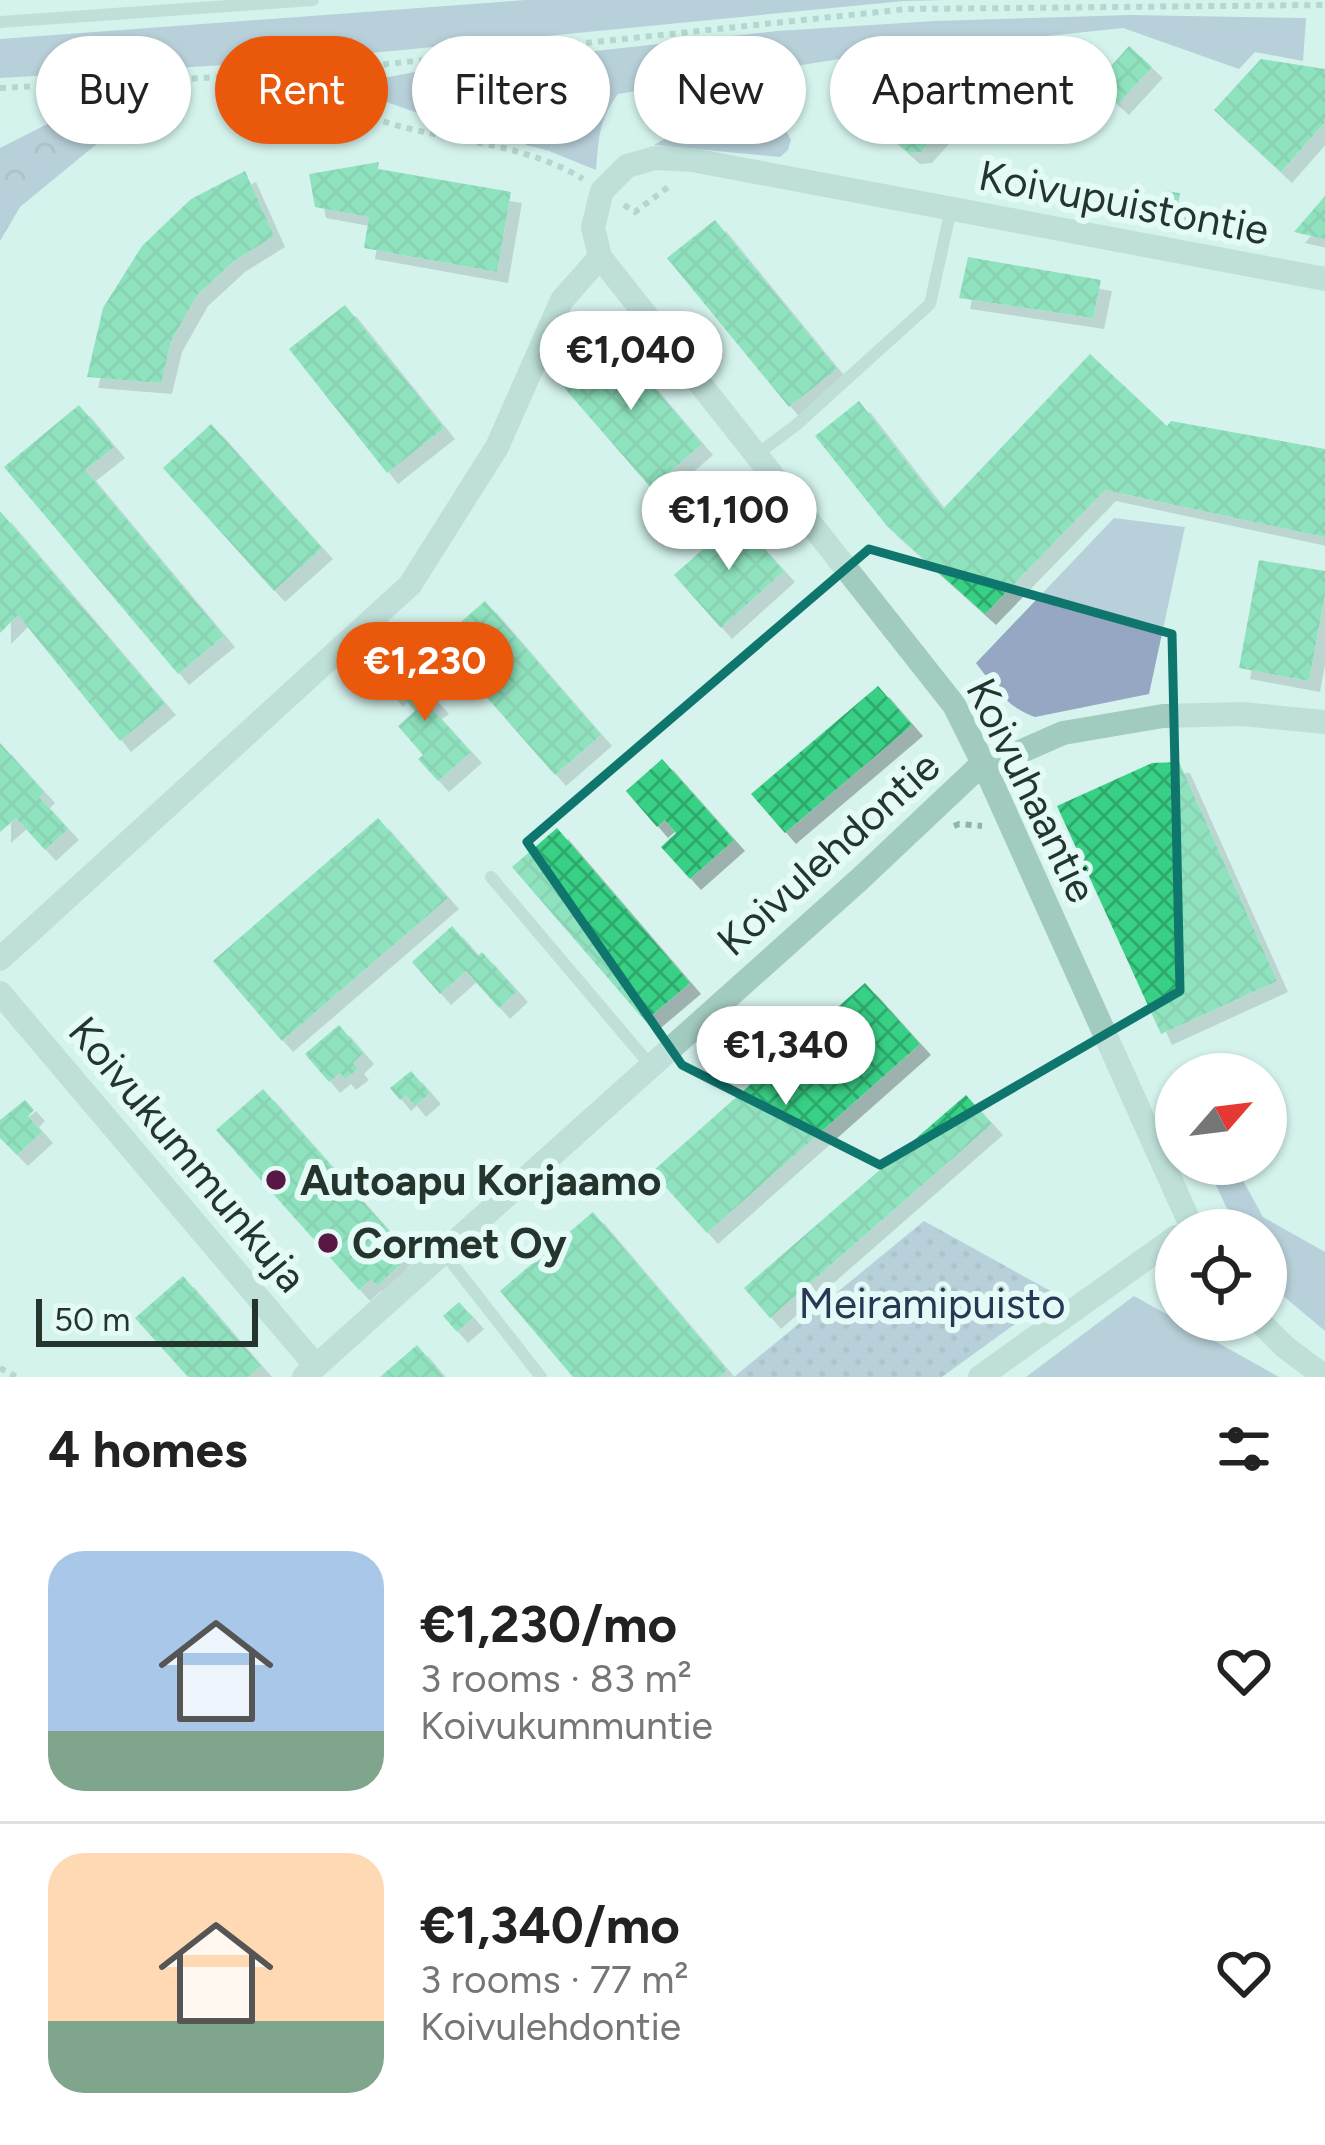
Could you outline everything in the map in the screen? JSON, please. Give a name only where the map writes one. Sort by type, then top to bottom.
[{"type":"street","name":"Koivupuistontie","points":[[602,190],[627,166],[655,158],[692,160],[1325,279]]},
{"type":"street","points":[[0,959],[410,585],[497,447],[562,300],[600,257],[593,227],[602,190]]},
{"type":"street","name":"Koivuhaantie","points":[[600,257],[954,705],[1176,1209]]},
{"type":"street","name":"Koivulehdontie","points":[[310,1371],[983,764],[1063,733],[1163,716],[1243,714],[1325,722]]},
{"type":"street","name":"Koivukummunkuja","points":[[0,993],[310,1371]]},
{"type":"street","points":[[980,1377],[1155,1253]]},
{"type":"street","points":[[1279,1341],[1325,1377]]},
{"type":"lane","points":[[0,22],[313,0]]},
{"type":"lane","points":[[756,455],[795,426],[930,304],[950,209]]},
{"type":"lane","points":[[491,877],[651,1066]]},
{"type":"lane","points":[[443,1252],[541,1377]]},
{"type":"path","points":[[388,64],[907,10],[1325,5]]},
{"type":"path","points":[[0,88],[215,77]]},
{"type":"path","points":[[388,122],[545,160],[602,190]]},
{"type":"path","points":[[0,1368],[16,1377]]},
{"type":"highlighted area","points":[[869,549],[1172,634],[1180,991],[880,1165],[682,1065],[527,842]]},
{"type":"green space","points":[[526,0],[948,0],[545,36],[412,36],[412,49],[388,51],[388,36],[215,36],[215,66],[191,67],[191,36],[40,36]]},
{"type":"green space","points":[[1129,15],[1306,18],[1303,61],[1255,52],[1239,69],[1123,28],[1047,36],[830,36],[830,61],[806,64],[806,36],[731,36],[935,21]]},
{"type":"green space","points":[[36,36],[36,76],[0,78],[0,39]]},
{"type":"green space","points":[[634,47],[634,91],[618,94],[610,106],[610,49]]},
{"type":"green space","points":[[412,73],[412,111],[388,103],[389,77]]},
{"type":"green space","points":[[36,130],[36,144],[97,144],[20,207],[0,241],[0,148]]},
{"type":"green space","points":[[524,144],[553,144],[549,151]]},
{"type":"green space","points":[[553,144],[599,144],[596,170],[549,151]]},
{"type":"green space","points":[[656,144],[790,144],[780,157]]},
{"type":"green space","points":[[1114,518],[1185,527],[1149,694],[1035,717],[1025,713],[1001,695],[976,663]]},
{"type":"green space","points":[[1216,1185],[1245,1185],[1259,1209],[1227,1209]]},
{"type":"green space","name":"Meiramipuisto","points":[[924,1221],[1056,1294],[942,1377],[734,1377]]},
{"type":"green space","points":[[1287,1231],[1325,1252],[1325,1331],[1287,1299]]},
{"type":"green space","points":[[1134,1296],[1155,1308],[1155,1341],[1215,1341],[1279,1377],[1026,1377]]},
{"type":"building","points":[[1129,46],[1152,67],[1118,104],[1117,103],[1117,59]]},
{"type":"building","points":[[1261,59],[1325,69],[1325,122],[1281,172],[1214,110]]},
{"type":"building","points":[[899,144],[928,144],[921,152],[909,153]]},
{"type":"building","points":[[379,162],[378,169],[511,192],[497,272],[364,248],[369,217],[315,207],[309,174]]},
{"type":"building","points":[[245,171],[274,236],[234,261],[197,295],[171,341],[161,383],[87,377],[103,308],[142,246],[191,199]]},
{"type":"building","points":[[1164,191],[1180,193],[1176,217],[1160,215]]},
{"type":"building","points":[[1325,196],[1325,239],[1294,232]]},
{"type":"building","points":[[715,220],[837,369],[789,407],[667,258]]},
{"type":"building","points":[[968,257],[1101,280],[1093,318],[959,298]]},
{"type":"building","points":[[345,305],[444,428],[387,473],[289,349]]},
{"type":"building","points":[[612,338],[702,444],[651,488],[560,383]]},
{"type":"building","points":[[1090,354],[1167,426],[1171,421],[1325,449],[1325,537],[1105,490],[985,614],[887,526],[815,436],[859,401],[943,509]]},
{"type":"building","points":[[79,405],[114,447],[85,470],[224,636],[178,674],[4,467]]},
{"type":"building","points":[[211,424],[322,548],[274,591],[163,468]]},
{"type":"building","points":[[0,511],[165,704],[120,741],[18,615],[0,633]]},
{"type":"building","points":[[737,519],[784,571],[721,628],[674,575]]},
{"type":"building","points":[[1259,560],[1325,571],[1309,681],[1239,668]]},
{"type":"building","points":[[485,601],[601,735],[555,775],[438,642]]},
{"type":"building","points":[[400,661],[438,703],[431,708],[471,752],[438,781],[398,726],[415,711],[397,691],[392,696],[378,680]]},
{"type":"building","points":[[878,686],[912,725],[785,833],[751,794]]},
{"type":"building","points":[[0,743],[44,792],[39,797],[68,829],[45,850],[16,818],[0,832]]},
{"type":"building","points":[[662,759],[734,840],[690,879],[661,847],[676,833],[665,820],[657,827],[626,791]]},
{"type":"building","points":[[1179,762],[1277,981],[1161,1034],[1057,806],[1152,763]]},
{"type":"building","points":[[378,818],[448,898],[282,1041],[213,961]]},
{"type":"building","points":[[557,828],[690,983],[645,1021],[512,867]]},
{"type":"building","points":[[452,926],[517,991],[499,1008],[466,971],[440,994],[412,962]]},
{"type":"building","points":[[865,983],[920,1044],[707,1233],[652,1172]]},
{"type":"building","points":[[339,1025],[363,1053],[353,1063],[358,1069],[345,1079],[340,1073],[329,1082],[305,1054]]},
{"type":"building","points":[[411,1071],[430,1093],[415,1106],[406,1095],[400,1100],[390,1088]]},
{"type":"building","points":[[263,1089],[405,1249],[395,1258],[400,1265],[377,1286],[371,1279],[359,1290],[216,1130]]},
{"type":"building","points":[[966,1095],[992,1124],[770,1318],[744,1288]]},
{"type":"building","points":[[25,1100],[34,1110],[28,1116],[42,1132],[17,1155],[0,1138],[0,1120]]},
{"type":"building","points":[[593,1212],[727,1370],[719,1377],[573,1377],[500,1291]]},
{"type":"building","points":[[183,1276],[261,1366],[248,1377],[188,1377],[135,1318]]},
{"type":"building","points":[[459,1302],[473,1318],[457,1332],[443,1316]]},
{"type":"building","points":[[417,1345],[444,1377],[380,1377]]},
{"type":"place","name":"Autoapu Korjaamo","points":[[276,1180]]},
{"type":"place","name":"Cormet Oy","points":[[328,1243]]}]
